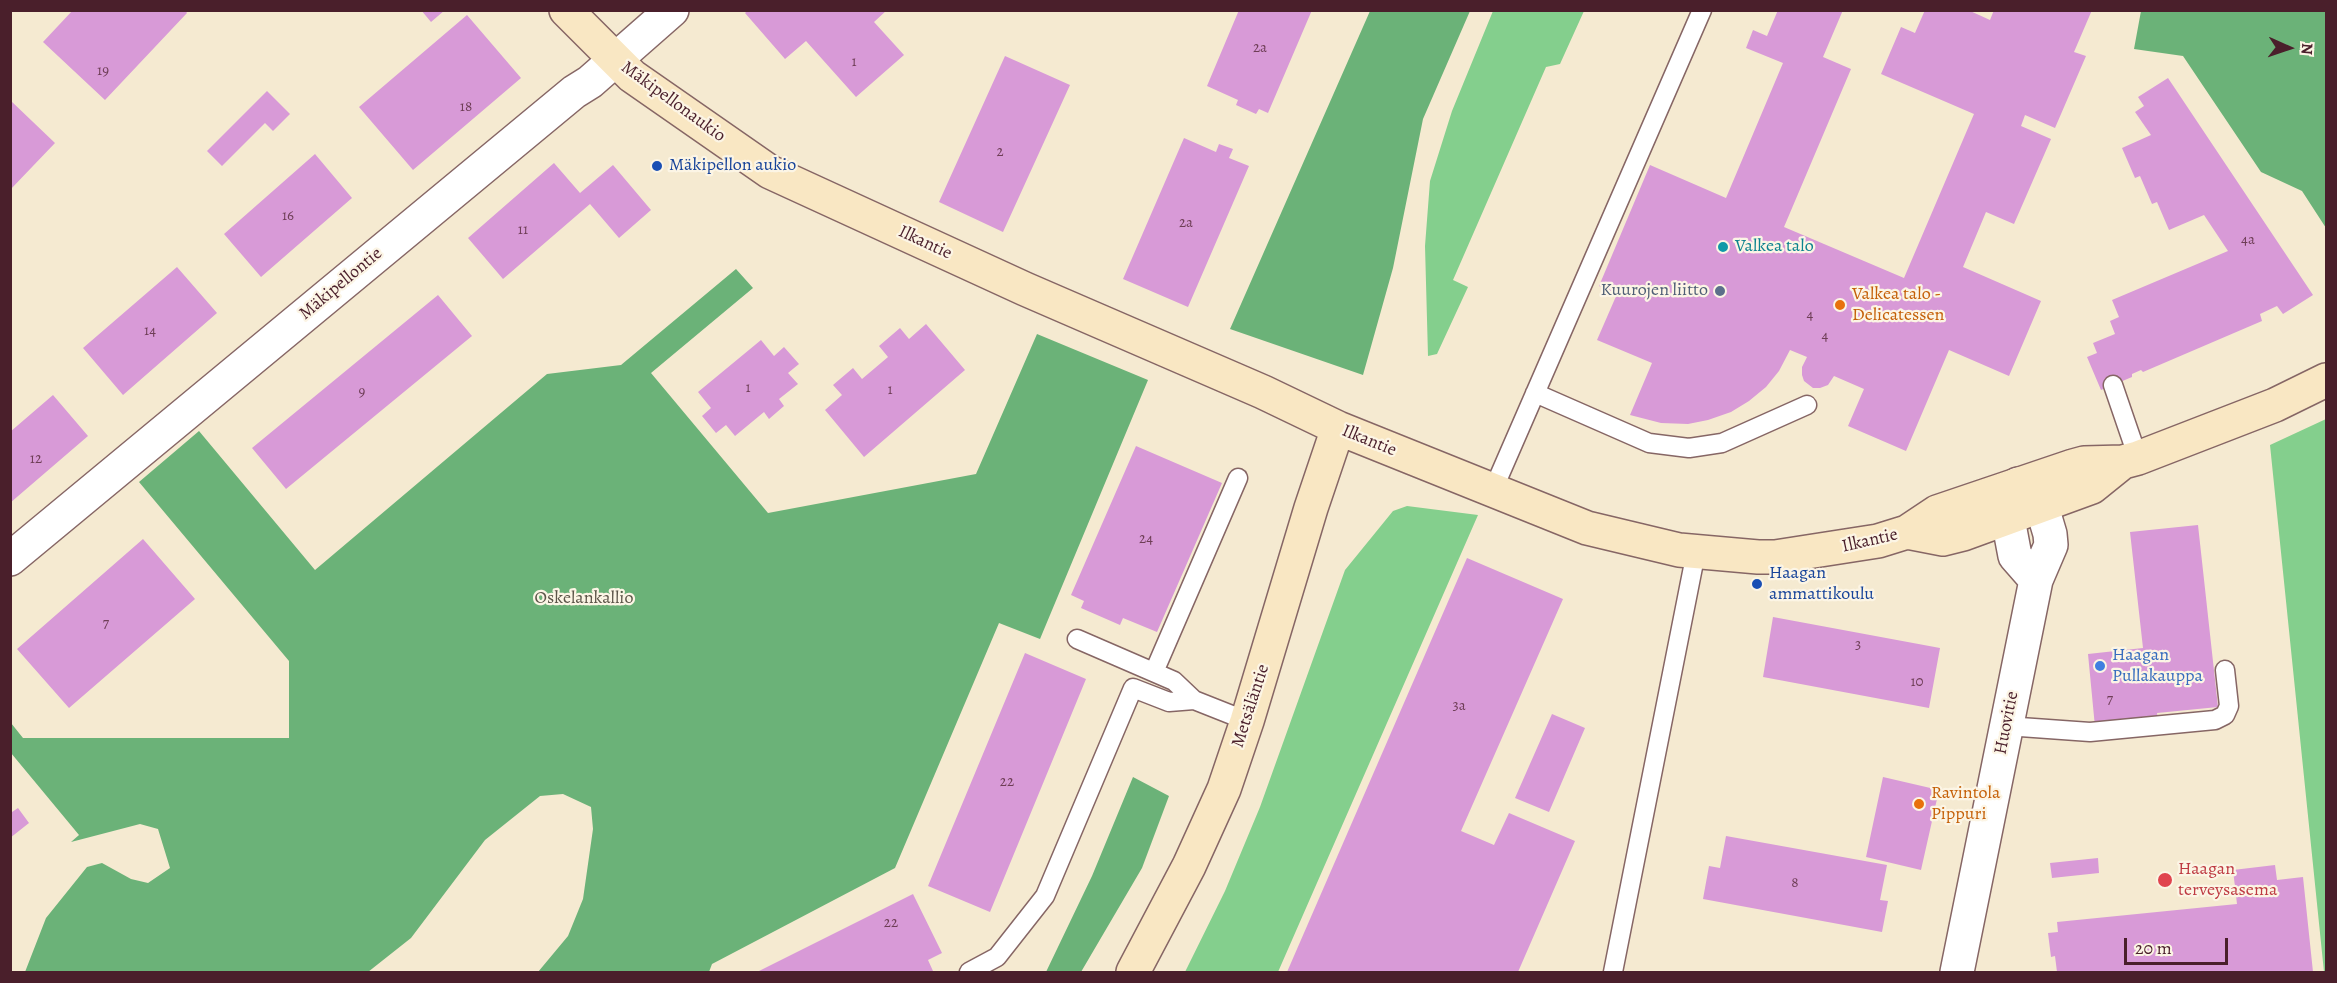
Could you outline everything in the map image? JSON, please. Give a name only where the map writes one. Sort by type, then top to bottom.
[{"type":"main road","name":"Mäkipellonaukio","points":[[566,10],[632,76],[770,172],[858,212]]},
{"type":"main road","name":"Ilkantie","points":[[858,212],[1017,285],[1263,392],[1338,428],[1587,528],[1679,550],[1775,557],[1843,548],[1907,532],[1937,512],[2084,463],[2130,460]]},
{"type":"main road","name":"Ilkantie","points":[[1907,532],[1943,538],[2042,507],[2092,487],[2130,460],[2274,405],[2326,380]]},
{"type":"main road","name":"Metsäläntie","points":[[1133,972],[1194,855],[1224,789],[1338,428]]},
{"type":"street","name":"Mäkipellontie","points":[[10,559],[566,98],[590,82],[672,10]]},
{"type":"street","points":[[2036,580],[2015,556],[2008,519],[2018,484],[2042,507]]},
{"type":"street","name":"Huovitie","points":[[1957,972],[2036,580],[2051,545],[2042,507]]},
{"type":"lane","points":[[1492,490],[1702,10]]},
{"type":"lane","points":[[2113,385],[2130,460]]},
{"type":"lane","points":[[1535,393],[1649,443],[1689,448],[1722,443],[1807,405]]},
{"type":"lane","points":[[1154,672],[1238,478]]},
{"type":"lane","points":[[1613,972],[1696,552]]},
{"type":"lane","points":[[1077,639],[1174,681],[1194,700],[1247,721]]},
{"type":"lane","points":[[2006,726],[2090,732],[2215,720],[2225,716],[2229,706],[2225,670]]},
{"type":"lane","points":[[969,972],[997,957],[1045,896],[1132,688],[1169,702],[1194,700]]},
{"type":"green space","points":[[1370,11],[1470,11],[1423,119],[1393,268],[1363,375],[1230,329]]},
{"type":"green space","points":[[1493,11],[1584,11],[1560,64],[1546,67],[1453,280],[1468,287],[1437,354],[1428,356],[1425,246],[1430,181],[1452,111]]},
{"type":"green space","points":[[2141,11],[2326,11],[2326,228],[2302,191],[2261,172],[2183,56],[2134,49]]},
{"type":"green space","name":"Oskelankallio","points":[[736,269],[753,288],[651,373],[768,513],[976,474],[1037,334],[1148,380],[1040,639],[999,623],[895,868],[712,964],[709,972],[538,972],[568,936],[583,899],[593,829],[591,807],[563,794],[540,796],[485,840],[411,938],[368,972],[25,972],[46,918],[87,867],[102,863],[131,879],[148,883],[170,868],[158,829],[140,824],[71,842],[79,835],[11,753],[11,723],[23,738],[289,738],[289,661],[139,482],[199,431],[315,570],[547,374],[621,365]]},
{"type":"green space","points":[[2326,419],[2326,972],[2324,972],[2270,445]]},
{"type":"green space","points":[[1407,506],[1478,515],[1278,972],[1185,972],[1225,891],[1260,807],[1345,570],[1393,511]]},
{"type":"green space","points":[[1133,777],[1169,796],[1142,868],[1081,972],[1046,972],[1092,876]]},
{"type":"building","points":[[73,10],[185,10],[187,13],[105,100],[43,42]]},
{"type":"building","points":[[421,10],[445,10],[431,22]]},
{"type":"building","points":[[748,10],[887,10],[874,22],[904,55],[856,97],[806,41],[785,59],[745,13]]},
{"type":"building","points":[[1239,10],[1312,10],[1268,113],[1259,109],[1256,114],[1236,105],[1238,100],[1207,86]]},
{"type":"building","name":"Valkea talo","points":[[1778,10],[1843,10],[1823,57],[1851,69],[1784,227],[1904,278],[1974,114],[1881,74],[1901,27],[1915,33],[1925,10],[1968,10],[1990,20],[1994,10],[2092,10],[2074,52],[2086,56],[2055,128],[2025,115],[2021,126],[2051,139],[2014,224],[1986,212],[1963,267],[2041,301],[2009,376],[1949,350],[1906,451],[1848,426],[1864,389],[1834,376],[1828,385],[1813,388],[1804,381],[1802,375],[1802,367],[1807,357],[1790,350],[1779,371],[1766,387],[1731,412],[1688,424],[1661,423],[1630,415],[1652,363],[1597,340],[1617,294],[1599,286],[1650,165],[1726,198],[1783,63],[1746,48],[1753,30],[1767,36]]},
{"type":"building","points":[[467,15],[521,78],[413,170],[359,107]]},
{"type":"building","points":[[1005,56],[1070,85],[1003,232],[939,202]]},
{"type":"building","points":[[2168,78],[2313,295],[2283,314],[2277,306],[2260,314],[2262,321],[2143,372],[2141,370],[2132,374],[2132,377],[2101,390],[2087,357],[2097,353],[2093,343],[2115,334],[2110,321],[2119,317],[2112,300],[2228,251],[2204,215],[2169,230],[2157,202],[2152,204],[2140,176],[2135,178],[2122,148],[2151,135],[2135,112],[2144,106],[2138,97]]},
{"type":"building","points":[[267,91],[290,114],[273,131],[265,123],[222,166],[207,151]]},
{"type":"building","points":[[10,100],[55,143],[10,190]]},
{"type":"building","points":[[1184,138],[1216,152],[1219,144],[1233,149],[1229,158],[1249,166],[1188,307],[1123,279]]},
{"type":"building","points":[[315,154],[352,198],[261,277],[224,234]]},
{"type":"building","points":[[554,163],[580,193],[613,165],[651,210],[619,238],[590,204],[503,279],[468,238]]},
{"type":"building","points":[[177,267],[217,313],[123,395],[83,348]]},
{"type":"building","points":[[438,295],[472,336],[286,489],[252,448]]},
{"type":"building","points":[[926,324],[965,370],[864,457],[825,410],[842,395],[833,385],[853,368],[862,379],[888,357],[879,346],[900,328],[909,339]]},
{"type":"building","points":[[761,340],[774,356],[784,347],[799,364],[788,373],[798,384],[779,399],[784,406],[769,419],[764,412],[735,436],[726,425],[716,433],[702,416],[711,408],[698,392]]},
{"type":"building","points":[[53,395],[88,436],[10,503],[10,432]]},
{"type":"building","points":[[1136,446],[1222,483],[1157,632],[1123,618],[1120,625],[1081,608],[1084,601],[1071,595]]},
{"type":"building","points":[[2198,525],[2218,707],[2157,713],[2158,721],[2095,727],[2088,654],[2143,648],[2130,532]]},
{"type":"building","points":[[143,539],[195,599],[69,708],[17,649]]},
{"type":"building","points":[[1467,558],[1563,599],[1461,831],[1494,845],[1509,813],[1575,841],[1518,972],[1287,972]]},
{"type":"building","points":[[1773,617],[1940,648],[1929,708],[1763,677]]},
{"type":"building","points":[[1025,653],[1086,679],[990,912],[928,886]]},
{"type":"building","points":[[1552,714],[1585,728],[1549,812],[1515,798]]},
{"type":"building","points":[[1883,777],[1939,790],[1921,870],[1866,857]]},
{"type":"building","points":[[18,808],[29,823],[10,838],[10,810],[12,812]]},
{"type":"building","points":[[1726,836],[1887,865],[1880,900],[1888,901],[1882,932],[1703,899],[1709,866],[1720,868]]},
{"type":"building","points":[[2098,858],[2099,873],[2052,878],[2050,863]]},
{"type":"building","points":[[2275,865],[2277,880],[2303,877],[2313,972],[2057,972],[2055,956],[2051,957],[2048,933],[2058,932],[2057,922],[2237,904],[2233,870]]},
{"type":"building","points":[[913,894],[942,953],[928,960],[933,971],[757,972]]},
{"type":"place","name":"Mäkipellon aukio","points":[[657,166]]},
{"type":"place","name":"Valkea talo","points":[[1723,247]]},
{"type":"place","name":"Kuurojen liitto","points":[[1720,291]]},
{"type":"place","name":"Valkea talo - Delicatessen","points":[[1840,305]]},
{"type":"place","name":"Haagan ammattikoulu","points":[[1757,584]]},
{"type":"place","name":"Haagan Pullakauppa","points":[[2100,666]]},
{"type":"place","name":"Ravintola Pippuri","points":[[1919,804]]},
{"type":"place","name":"Haagan terveysasema","points":[[2165,880]]}]
